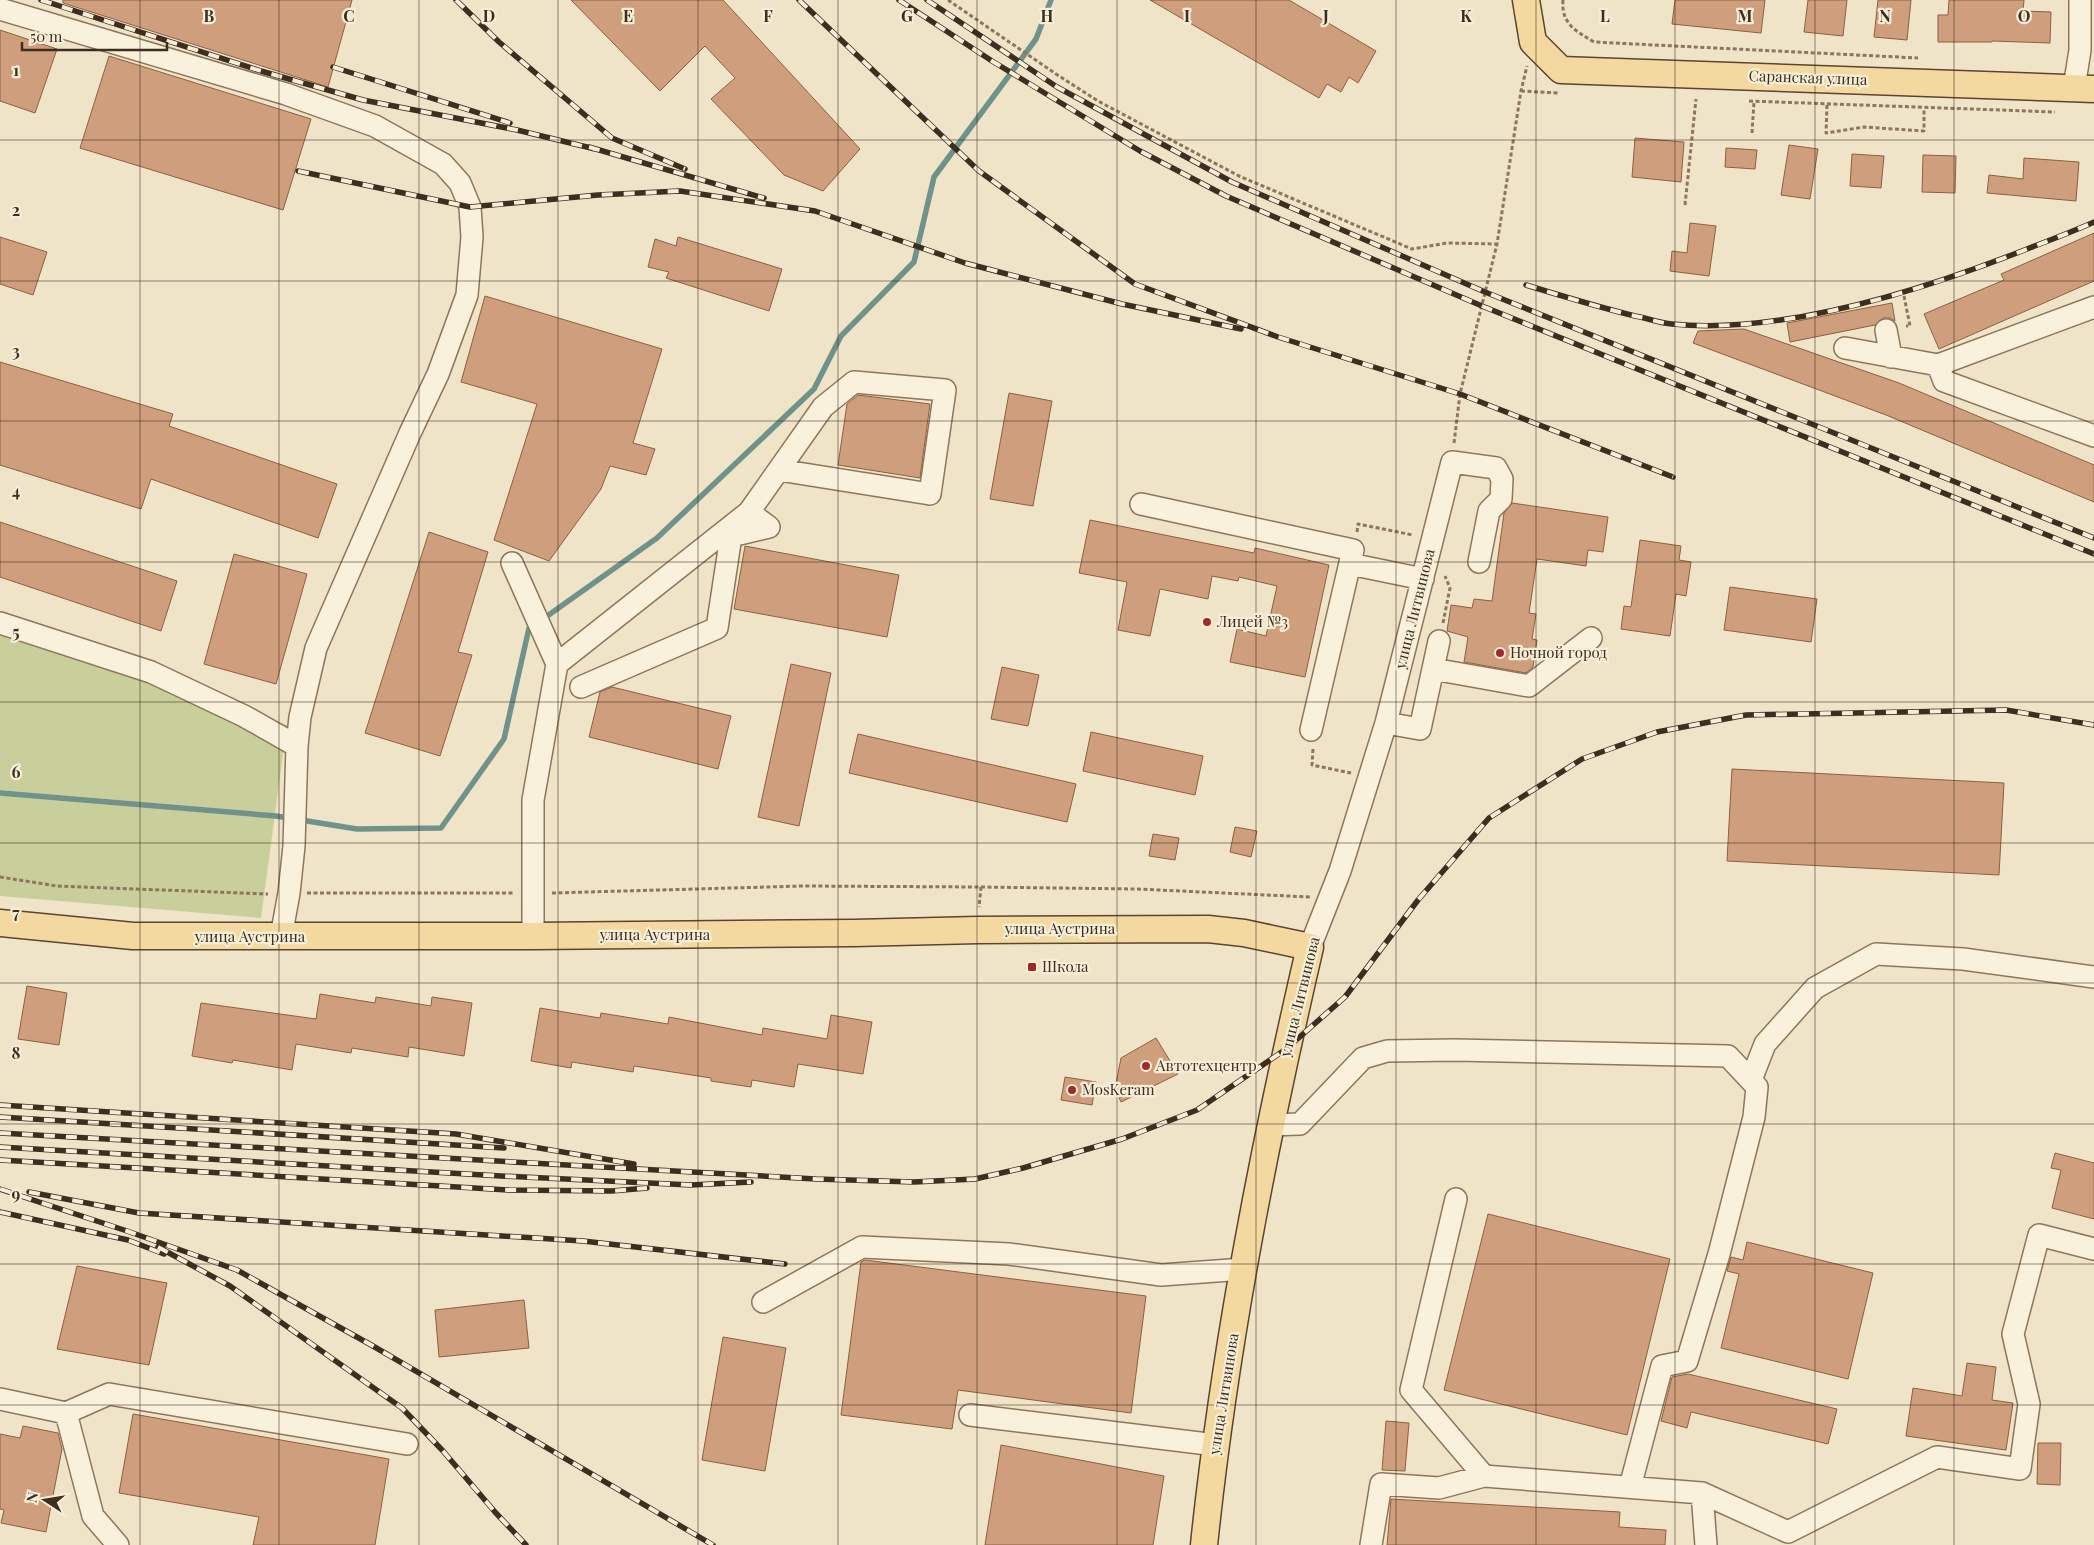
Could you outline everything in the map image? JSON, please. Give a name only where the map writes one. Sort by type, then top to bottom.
[{"type":"main road","points":[[1526,0],[1533,42]]},
{"type":"main road","name":"Саранская улица","points":[[1533,42],[1561,70],[2084,88]]},
{"type":"main road","name":"улица Аустрина","points":[[0,923],[133,936],[281,937],[854,934],[978,930],[1208,929],[1244,933],[1310,947]]},
{"type":"main road","name":"улица Литвинова","points":[[1204,1545],[1216,1445],[1269,1125],[1310,947]]},
{"type":"street","points":[[2080,0],[2080,50],[2084,88]]},
{"type":"street","points":[[0,9],[286,94],[375,126],[443,164],[460,183],[470,207],[472,237],[467,296],[438,374],[410,432],[316,648],[300,717],[296,746],[294,846],[289,893],[281,937]]},
{"type":"street","points":[[1844,348],[1938,365],[2094,307]]},
{"type":"street","points":[[1886,330],[1891,356]]},
{"type":"street","points":[[1938,365],[1944,381],[2094,436]]},
{"type":"street","points":[[556,664],[749,512],[778,472],[783,463],[823,407],[854,382],[945,390],[930,494],[845,480],[826,478],[788,472],[778,470]]},
{"type":"street","points":[[1452,462],[1496,468],[1502,479],[1501,499],[1489,510],[1479,562]]},
{"type":"street","name":"улица Литвинова","points":[[1310,947],[1340,871],[1386,723],[1452,462]]},
{"type":"street","points":[[1141,504],[1351,557],[1423,579]]},
{"type":"street","points":[[581,687],[717,628],[731,536],[769,527],[749,512]]},
{"type":"street","points":[[1311,730],[1351,557]]},
{"type":"street","points":[[512,563],[556,664],[533,800],[533,936]]},
{"type":"street","points":[[0,622],[151,672],[244,716],[296,746]]},
{"type":"street","points":[[1433,670],[1529,686],[1591,638]]},
{"type":"street","points":[[1386,723],[1420,730],[1439,641]]},
{"type":"street","points":[[1751,1080],[1765,1044],[1815,988],[1876,954],[1963,959],[2094,977]]},
{"type":"street","points":[[1269,1125],[1300,1124],[1363,1058],[1386,1051],[1455,1050],[1728,1056],[1757,1086],[1754,1116],[1712,1280],[1687,1361],[1662,1366],[1630,1487]]},
{"type":"street","points":[[1456,1199],[1411,1390],[1484,1476]]},
{"type":"street","points":[[1371,1545],[1381,1484],[1439,1488],[1484,1476],[1702,1493],[1788,1532],[1937,1458],[2020,1470],[2030,1404],[2014,1334],[2038,1235],[2094,1249]]},
{"type":"street","points":[[763,1302],[862,1247],[1009,1254],[1161,1275],[1244,1269]]},
{"type":"street","points":[[0,1399],[66,1413],[108,1394],[406,1444]]},
{"type":"street","points":[[66,1413],[93,1516],[118,1545]]},
{"type":"street","points":[[970,1415],[1216,1445]]},
{"type":"street","points":[[1702,1493],[1706,1545]]},
{"type":"path","points":[[948,0],[1098,101],[1239,176],[1412,249],[1447,243],[1497,244]]},
{"type":"path","points":[[1563,0],[1562,11],[1572,28],[1594,42],[1919,58]]},
{"type":"path","points":[[1452,462],[1460,394],[1497,244],[1521,91],[1533,42]]},
{"type":"path","points":[[1685,205],[1696,99]]},
{"type":"path","points":[[1752,133],[1754,102]]},
{"type":"path","points":[[1827,105],[1826,133],[1864,127],[1924,131],[1924,108]]},
{"type":"path","points":[[1351,557],[1358,524],[1432,538]]},
{"type":"path","points":[[1311,730],[1312,765],[1369,777]]},
{"type":"path","points":[[0,877],[57,886],[269,894],[532,894],[803,886],[1137,889],[1329,898]]},
{"type":"path","points":[[978,930],[981,887]]},
{"type":"green space","points":[[0,629],[287,725],[261,918],[0,896]]},
{"type":"building","points":[[63,0],[352,0],[328,87],[63,3]]},
{"type":"building","points":[[571,0],[723,0],[860,149],[823,191],[784,175],[711,99],[735,78],[705,46],[660,91]]},
{"type":"building","points":[[1150,0],[1289,0],[1376,51],[1358,83],[1349,77],[1341,92],[1327,84],[1319,98]]},
{"type":"building","points":[[1675,0],[1765,0],[1761,33],[1672,24]]},
{"type":"building","points":[[1808,0],[1847,0],[1843,36],[1804,32]]},
{"type":"building","points":[[1878,0],[1911,0],[1907,40],[1874,37]]},
{"type":"building","points":[[1949,0],[2024,0],[2023,11],[2051,12],[2050,43],[1938,42],[1938,15],[1948,15]]},
{"type":"building","points":[[0,30],[57,49],[35,113],[0,101]]},
{"type":"building","points":[[109,56],[311,119],[283,210],[80,148]]},
{"type":"building","points":[[1635,138],[1684,142],[1681,182],[1632,177]]},
{"type":"building","points":[[1789,145],[1818,149],[1810,199],[1781,195]]},
{"type":"building","points":[[1726,148],[1757,150],[1755,169],[1725,167]]},
{"type":"building","points":[[1852,154],[1884,156],[1881,188],[1850,186]]},
{"type":"building","points":[[1923,155],[1956,156],[1955,193],[1922,192]]},
{"type":"building","points":[[2024,158],[2079,162],[2076,201],[1987,193],[1989,175],[2023,179]]},
{"type":"building","points":[[1690,223],[1716,226],[1709,276],[1670,271],[1672,251],[1687,253]]},
{"type":"building","points":[[2094,233],[2094,281],[1939,349],[1924,314],[2004,280],[2001,274]]},
{"type":"building","points":[[0,237],[47,252],[33,295],[0,284]]},
{"type":"building","points":[[678,237],[782,269],[769,311],[666,278],[669,272],[648,267],[655,239],[676,246]]},
{"type":"building","points":[[485,296],[662,349],[633,443],[655,449],[646,475],[610,466],[601,489],[549,561],[494,540],[537,404],[461,382]]},
{"type":"building","points":[[1892,303],[1895,321],[1890,318],[1883,318],[1875,325],[1790,342],[1787,323]]},
{"type":"building","points":[[1744,329],[1899,383],[2094,465],[2094,502],[1886,415],[1693,343],[1698,331]]},
{"type":"building","points":[[0,362],[173,414],[169,426],[337,484],[318,538],[151,479],[141,509],[0,465]]},
{"type":"building","points":[[1009,393],[1052,401],[1033,506],[990,499]]},
{"type":"building","points":[[858,395],[930,404],[920,478],[838,465],[847,404]]},
{"type":"building","points":[[1512,503],[1608,517],[1603,552],[1588,550],[1586,566],[1537,559],[1529,613],[1536,614],[1532,639],[1537,640],[1533,667],[1526,673],[1464,662],[1468,637],[1447,631],[1451,605],[1472,608],[1474,599],[1492,601],[1504,513]]},
{"type":"building","points":[[1090,520],[1254,553],[1255,548],[1329,565],[1305,677],[1230,662],[1237,629],[1266,636],[1277,586],[1239,577],[1238,581],[1212,576],[1208,599],[1160,589],[1150,636],[1118,630],[1127,582],[1079,573]]},
{"type":"building","points":[[0,522],[177,581],[161,631],[0,577]]},
{"type":"building","points":[[429,532],[488,552],[458,652],[472,655],[440,756],[365,733]]},
{"type":"building","points":[[1640,540],[1681,546],[1679,560],[1691,562],[1686,596],[1676,594],[1670,636],[1621,629],[1624,606],[1631,607]]},
{"type":"building","points":[[745,546],[899,575],[887,637],[734,609]]},
{"type":"building","points":[[234,554],[307,574],[276,684],[204,664]]},
{"type":"building","points":[[1730,587],[1817,599],[1811,642],[1724,630]]},
{"type":"building","points":[[791,664],[831,673],[799,826],[758,817]]},
{"type":"building","points":[[1002,667],[1039,675],[1028,726],[991,719]]},
{"type":"building","points":[[612,687],[731,716],[718,769],[589,737],[600,692]]},
{"type":"building","points":[[1091,732],[1203,756],[1195,795],[1083,771]]},
{"type":"building","points":[[858,734],[1076,784],[1067,822],[849,773]]},
{"type":"building","points":[[1732,769],[2004,783],[1999,875],[1727,861]]},
{"type":"building","points":[[1235,827],[1257,831],[1251,857],[1230,852]]},
{"type":"building","points":[[1153,834],[1179,838],[1175,860],[1149,856]]},
{"type":"building","points":[[27,986],[67,993],[59,1045],[18,1039]]},
{"type":"building","points":[[320,994],[375,1003],[376,997],[431,1006],[432,997],[472,1003],[464,1056],[409,1047],[408,1057],[352,1048],[351,1053],[296,1044],[292,1070],[233,1060],[232,1063],[192,1056],[201,1003],[316,1019]]},
{"type":"building","points":[[540,1008],[600,1018],[601,1013],[668,1024],[669,1017],[762,1035],[763,1028],[827,1039],[831,1015],[872,1022],[863,1074],[798,1064],[794,1087],[752,1080],[751,1087],[711,1081],[711,1078],[634,1066],[633,1072],[572,1062],[571,1068],[531,1061]]},
{"type":"building","name":"Автотехцентр","points":[[1156,1038],[1178,1074],[1121,1102],[1115,1089],[1121,1058]]},
{"type":"building","points":[[1065,1077],[1096,1082],[1092,1105],[1061,1100]]},
{"type":"building","points":[[2055,1153],[2094,1163],[2094,1219],[2052,1208],[2061,1170],[2051,1168]]},
{"type":"building","points":[[1488,1214],[1670,1259],[1627,1435],[1444,1390]]},
{"type":"building","points":[[1747,1242],[1873,1273],[1848,1379],[1721,1348],[1739,1274],[1727,1271],[1731,1257],[1743,1260]]},
{"type":"building","points":[[865,1260],[1146,1296],[1131,1413],[958,1390],[952,1429],[841,1415],[861,1262]]},
{"type":"building","points":[[77,1266],[167,1283],[149,1365],[57,1349]]},
{"type":"building","points":[[524,1300],[529,1348],[439,1357],[435,1310]]},
{"type":"building","points":[[723,1337],[786,1348],[765,1471],[702,1460]]},
{"type":"building","points":[[1967,1363],[1996,1367],[1992,1400],[2013,1403],[2006,1450],[1906,1436],[1913,1388],[1962,1396]]},
{"type":"building","points":[[1688,1374],[1837,1409],[1828,1444],[1691,1412],[1687,1428],[1661,1421],[1672,1377]]},
{"type":"building","points":[[133,1414],[389,1459],[375,1545],[253,1545],[259,1517],[119,1493]]},
{"type":"building","points":[[1386,1421],[1409,1423],[1405,1471],[1382,1470]]},
{"type":"building","points":[[23,1426],[58,1433],[62,1449],[46,1532],[1,1523],[4,1510],[0,1509],[0,1434],[20,1438]]},
{"type":"building","points":[[2038,1443],[2061,1443],[2060,1485],[2037,1484]]},
{"type":"building","points":[[1001,1445],[1164,1476],[1153,1545],[985,1545]]},
{"type":"building","points":[[1391,1499],[1620,1512],[1619,1527],[1666,1530],[1665,1545],[1387,1545]]},
{"type":"waterway","points":[[543,619],[657,538],[814,389],[841,336],[914,262],[934,177],[1036,39],[1051,0]]},
{"type":"waterway","points":[[0,793],[276,816],[357,829],[441,828],[504,739],[529,628],[535,624]]},
{"type":"railway","points":[[41,0],[261,71],[363,100],[517,130],[595,149]]},
{"type":"railway","points":[[456,0],[499,42],[612,138],[685,169]]},
{"type":"railway","points":[[799,0],[979,171],[1135,284],[1278,337],[1460,394],[1673,477]]},
{"type":"railway","points":[[899,0],[992,61],[1140,151],[1226,196],[1482,306],[2094,554]]},
{"type":"railway","points":[[927,0],[1057,87],[1232,182],[1485,292],[2094,538]]},
{"type":"railway","points":[[333,67],[510,123]]},
{"type":"railway","points":[[589,147],[764,198]]},
{"type":"railway","points":[[298,171],[470,207],[598,195],[680,191],[815,211],[965,263],[1122,304],[1241,329]]},
{"type":"railway","points":[[1526,285],[1658,322],[1715,326],[1760,323],[1806,316],[1899,294],[1943,280],[2094,222]]},
{"type":"railway","points":[[0,1133],[816,1179],[914,1182],[975,1179],[1023,1168],[1122,1139],[1197,1110],[1286,1049],[1345,997],[1418,900],[1489,818],[1582,759],[1657,732],[1746,715],[2006,710],[2094,725]]},
{"type":"railway","points":[[0,1105],[456,1134],[634,1164]]},
{"type":"railway","points":[[0,1117],[504,1148]]},
{"type":"railway","points":[[0,1147],[691,1185],[751,1182]]},
{"type":"railway","points":[[0,1160],[508,1190],[612,1191],[647,1188]]},
{"type":"railway","points":[[0,1189],[237,1270],[373,1346],[713,1545]]},
{"type":"railway","points":[[29,1192],[139,1213],[583,1241],[785,1264]]},
{"type":"railway","points":[[0,1212],[128,1240],[164,1254]]},
{"type":"railway","points":[[158,1247],[230,1286],[402,1408],[443,1451],[526,1545]]},
{"type":"place","name":"Лицей №3","points":[[1207,622]]},
{"type":"place","name":"Ночной город","points":[[1500,653]]},
{"type":"place","name":"Школа","points":[[1032,967]]},
{"type":"place","name":"Автотехцентр","points":[[1146,1066]]},
{"type":"place","name":"MosKeram","points":[[1072,1090]]}]
